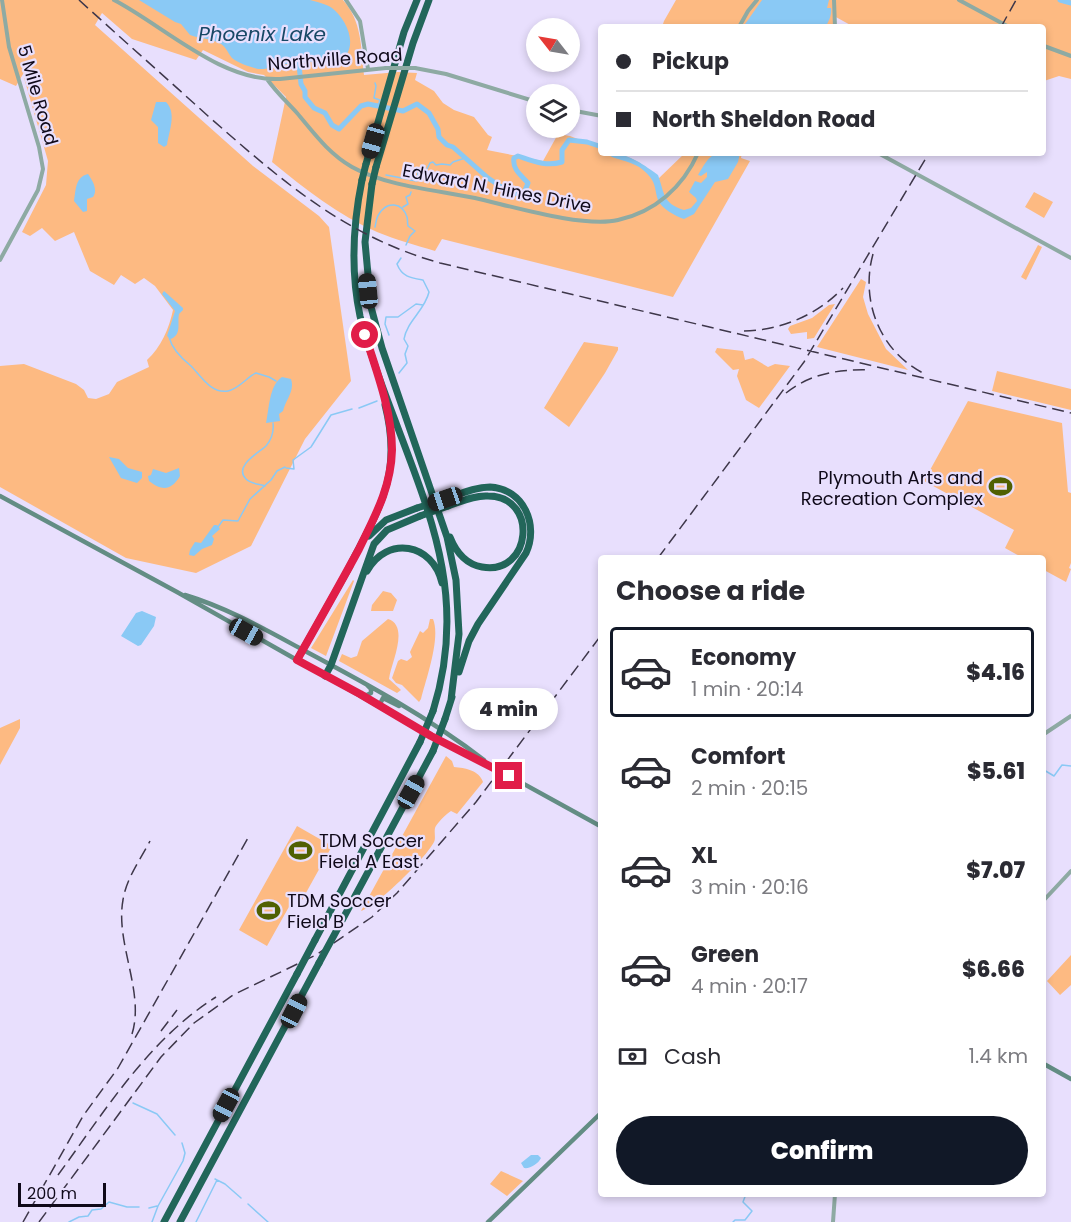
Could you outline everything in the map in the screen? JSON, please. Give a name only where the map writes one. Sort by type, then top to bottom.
[{"type":"highway","points":[[164,1222],[420,742],[433,711],[444,667],[448,616],[444,570],[436,538],[376,368],[360,315],[355,268],[356,225],[362,180],[404,32],[417,0]]},
{"type":"highway","points":[[429,0],[413,43],[376,167],[365,243],[371,307],[382,348],[447,537],[456,580],[459,634],[451,700]]},
{"type":"highway","points":[[297,660],[380,507],[390,474],[392,449],[390,426],[376,368]]},
{"type":"highway","points":[[180,1222],[433,751],[473,633],[526,553],[532,532],[530,519],[522,504],[504,490],[482,488],[419,512],[392,518],[377,527],[369,535],[348,569]]},
{"type":"highway","points":[[431,492],[454,546],[468,562],[483,567],[495,567],[506,563],[517,553],[523,542],[524,527],[518,512],[507,501],[486,495],[446,502]]},
{"type":"highway","points":[[325,676],[331,665],[372,548],[379,538],[419,512]]},
{"type":"highway","points":[[353,600],[367,570],[377,556],[393,549],[410,548],[425,555],[437,568],[442,581],[448,616]]},
{"type":"main road","points":[[0,496],[598,825]]},
{"type":"main road","points":[[177,592],[195,597],[249,621],[366,683],[420,715],[493,767]]},
{"type":"main road","points":[[246,632],[249,621]]},
{"type":"main road","points":[[283,653],[289,649],[291,643]]},
{"type":"main road","points":[[360,694],[370,693],[371,689],[366,683]]},
{"type":"main road","points":[[379,706],[381,699],[385,698],[406,710],[413,711]]},
{"type":"main road","points":[[411,724],[419,722],[420,715]]},
{"type":"main road","points":[[1046,1066],[1071,1079]]},
{"type":"main road","points":[[488,1222],[598,1116]]},
{"type":"street","name":"5 Mile Road","points":[[0,260],[38,190],[43,169],[39,147],[12,59],[2,0]]},
{"type":"street","name":"Northville Road","points":[[114,0],[223,66],[246,75],[267,79],[368,69],[415,68],[446,74],[526,99]]},
{"type":"street","points":[[346,0],[352,7],[361,27],[368,69]]},
{"type":"street","points":[[352,7],[357,0]]},
{"type":"street","points":[[741,24],[758,0]]},
{"type":"street","points":[[834,0],[835,24]]},
{"type":"street","points":[[959,0],[1003,24]]},
{"type":"street","points":[[1046,47],[1071,56]]},
{"type":"street","name":"Edward N. Hines Drive","points":[[267,79],[276,93],[328,149],[355,168],[380,177],[587,221],[616,221],[635,215],[658,203],[686,176],[696,156]]},
{"type":"street","points":[[580,112],[598,115]]},
{"type":"street","points":[[884,156],[1071,258]]},
{"type":"street","points":[[1046,733],[1071,716]]},
{"type":"street","points":[[1046,898],[1071,871]]},
{"type":"street","points":[[833,1222],[835,1197]]},
{"type":"shaded area","points":[[0,0],[343,0],[357,26],[364,75],[417,73],[415,80],[434,91],[443,103],[454,110],[474,117],[492,137],[487,150],[543,161],[556,138],[575,138],[598,147],[598,156],[626,156],[633,159],[658,179],[682,156],[741,156],[741,158],[750,161],[673,297],[442,239],[435,251],[384,235],[349,218],[309,192],[272,162],[286,97],[264,75],[248,72],[203,50],[196,60],[132,39],[102,13],[95,25],[253,166],[319,216],[329,227],[351,381],[305,439],[251,546],[196,573],[126,558],[0,487],[0,366],[24,364],[76,384],[84,390],[88,398],[96,399],[109,394],[117,382],[149,367],[147,360],[164,337],[173,310],[155,286],[144,278],[135,284],[121,275],[114,285],[90,271],[74,232],[55,241],[42,228],[30,236],[22,232],[46,185],[48,161],[24,78],[26,69],[16,86],[0,79]]},
{"type":"shaded area","points":[[676,0],[1071,0],[1071,79],[1059,76],[1046,80],[1046,24],[849,24],[834,16],[833,24],[663,24]]},
{"type":"shaded area","points":[[1034,192],[1053,202],[1044,218],[1025,207]]},
{"type":"shaded area","points":[[1038,245],[1042,247],[1026,280],[1021,277]]},
{"type":"shaded area","points":[[861,279],[866,282],[863,297],[868,314],[886,349],[908,370],[817,347]]},
{"type":"shaded area","points":[[835,304],[814,338],[807,339],[807,332],[791,334],[788,329],[790,326],[812,318],[829,305]]},
{"type":"shaded area","points":[[584,342],[618,347],[618,350],[569,427],[544,408]]},
{"type":"shaded area","points":[[717,348],[743,351],[745,360],[753,358],[768,367],[775,364],[790,366],[759,408],[746,400],[737,376],[739,369],[733,370],[715,352]]},
{"type":"shaded area","points":[[997,371],[1071,389],[1071,410],[992,391]]},
{"type":"shaded area","name":"Plymouth Arts and Recreation Complex","points":[[968,401],[1062,423],[1068,492],[1071,493],[1071,563],[1069,568],[1071,569],[1066,582],[1046,571],[1046,555],[1018,555],[1005,548],[1014,530],[924,481]]},
{"type":"shaded area","points":[[354,581],[326,656],[311,648]]},
{"type":"shaded area","points":[[383,591],[391,593],[397,600],[393,611],[371,611],[372,605]]},
{"type":"shaded area","points":[[388,619],[398,629],[399,637],[389,679],[401,690],[397,693],[339,661],[342,654],[351,658],[357,656],[362,641]]},
{"type":"shaded area","points":[[430,619],[433,619],[435,627],[434,647],[419,702],[392,678],[398,661],[401,659],[407,661],[412,657],[410,652],[420,631],[423,633],[428,628]]},
{"type":"shaded area","points":[[20,719],[20,728],[0,765],[0,728]]},
{"type":"shaded area","points":[[446,756],[452,761],[454,767],[475,772],[483,782],[457,814],[451,811],[437,824],[434,842],[412,870],[378,900],[361,911]]},
{"type":"shaded area","points":[[297,826],[332,846],[302,900],[295,896],[267,946],[239,930]]},
{"type":"shaded area","points":[[1071,955],[1071,985],[1060,995],[1047,981]]},
{"type":"shaded area","points":[[501,1171],[523,1181],[507,1196],[490,1184]]},
{"type":"water","name":"Phoenix Lake","points":[[139,0],[310,0],[324,4],[338,13],[347,27],[349,50],[345,57],[333,64],[311,62],[258,69],[235,60],[217,42],[190,35],[181,24]]},
{"type":"water","points":[[762,0],[829,0],[827,8],[831,8],[831,15],[827,24],[745,24]]},
{"type":"water","points":[[156,102],[166,102],[171,111],[167,145],[164,147],[158,143],[158,127],[151,120]]},
{"type":"water","points":[[612,156],[633,159],[658,175],[668,201],[684,210],[691,208],[697,201],[689,192],[695,181],[701,183],[707,177],[707,172],[701,176],[698,175],[710,157],[739,156],[728,179],[715,182],[694,214],[684,219],[662,206],[653,182],[645,171],[634,164]]},
{"type":"water","points":[[88,174],[95,191],[93,197],[87,199],[87,211],[83,212],[74,201],[78,181]]},
{"type":"water","points":[[164,291],[183,308],[179,314],[177,334],[171,339],[167,336],[175,311],[162,294]]},
{"type":"water","points":[[282,377],[291,379],[291,391],[283,411],[279,414],[280,421],[266,423],[274,386]]},
{"type":"water","points":[[109,457],[119,459],[128,468],[142,472],[142,478],[137,483],[121,478]]},
{"type":"water","points":[[179,468],[180,476],[170,487],[158,487],[149,481],[148,476],[151,475],[153,469],[166,473]]},
{"type":"water","points":[[214,525],[220,529],[212,536],[214,539],[212,545],[202,549],[194,556],[189,555],[195,542],[201,543]]},
{"type":"water","points":[[142,611],[156,617],[154,626],[138,646],[121,636],[136,613]]},
{"type":"water","points":[[531,1155],[538,1155],[541,1158],[534,1166],[524,1168],[521,1163]]},
{"type":"waterway","points":[[1060,0],[1071,3]]},
{"type":"waterway","points":[[295,62],[299,65],[305,97],[314,108],[325,113],[332,125],[339,129],[361,106],[368,104],[403,111],[417,104],[429,113],[438,129],[439,137],[447,145],[453,147],[488,178],[512,194],[524,193],[528,183],[516,169],[514,158],[518,156],[545,164],[556,163],[562,162],[562,150],[569,140],[598,146]]},
{"type":"waterway","points":[[375,83],[374,98],[380,100],[378,106]]},
{"type":"waterway","points":[[410,180],[417,181],[418,172],[427,169],[430,163],[450,165],[465,158]]},
{"type":"waterway","points":[[386,175],[407,179]]},
{"type":"waterway","points":[[403,207],[408,204],[406,197],[411,192]]},
{"type":"waterway","points":[[375,227],[377,217],[386,207],[394,205],[402,208],[408,226],[415,231],[406,245]]},
{"type":"waterway","points":[[399,373],[407,363],[405,354],[408,346],[404,339],[406,333],[429,292],[423,280],[401,272],[397,264],[401,258]]},
{"type":"waterway","points":[[389,335],[385,324],[386,317],[398,317],[416,304],[423,305]]},
{"type":"waterway","points":[[169,337],[180,356],[216,390],[232,390],[256,373],[276,381]]},
{"type":"waterway","points":[[359,408],[377,401]]},
{"type":"waterway","points":[[286,468],[294,469],[293,460],[311,447],[331,415],[352,409]]},
{"type":"waterway","points":[[265,486],[248,481],[243,474],[243,469],[245,464],[268,443],[272,435],[273,423]]},
{"type":"waterway","points":[[218,527],[223,520],[238,521],[250,499],[271,480],[277,471],[285,467]]},
{"type":"waterway","points":[[1046,771],[1054,776],[1062,765],[1071,766]]},
{"type":"waterway","points":[[133,1103],[157,1114],[175,1135]]},
{"type":"waterway","points":[[152,1222],[158,1206],[183,1161],[185,1153],[182,1143]]},
{"type":"waterway","points":[[215,1179],[225,1184],[241,1198]]},
{"type":"waterway","points":[[196,1222],[217,1180]]},
{"type":"waterway","points":[[733,1222],[745,1220],[752,1211],[743,1202],[745,1197]]},
{"type":"waterway","points":[[69,1222],[88,1216],[92,1210],[101,1209],[109,1202],[127,1207],[139,1207]]},
{"type":"waterway","points":[[248,1204],[268,1222]]},
{"type":"waterway","points":[[149,1208],[157,1206]]},
{"type":"railway","points":[[79,0],[208,116],[288,184],[344,221],[405,252],[440,263],[1071,413]]},
{"type":"railway","points":[[1003,24],[1016,0]]},
{"type":"railway","points":[[660,555],[804,362],[927,156]]},
{"type":"railway","points":[[873,254],[869,289],[877,323],[895,352],[923,373]]},
{"type":"railway","points":[[744,331],[772,328],[798,319],[822,306],[843,288]]},
{"type":"railway","points":[[786,393],[805,381],[826,374],[848,370],[871,370]]},
{"type":"railway","points":[[39,1222],[161,1057],[194,1023],[233,995],[316,955],[372,917],[397,893],[476,802],[598,639]]},
{"type":"railway","points":[[23,1222],[83,1116],[118,1068],[248,838]]},
{"type":"railway","points":[[132,1034],[135,1001],[123,933],[123,900],[130,877],[150,841]]},
{"type":"railway","points":[[58,1175],[129,1078],[149,1055],[192,1014],[216,997]]},
{"type":"railway","points":[[161,1031],[177,1010]]},
{"type":"place","name":"Plymouth Arts and Recreation Complex","points":[[1001,487]]},
{"type":"place","name":"TDM Soccer Field A East","points":[[301,850]]},
{"type":"place","name":"TDM Soccer Field B","points":[[269,910]]},
{"type":"route","points":[[365,335],[376,368],[392,438],[392,460],[388,484],[375,519],[297,660],[431,736],[509,776]]}]
